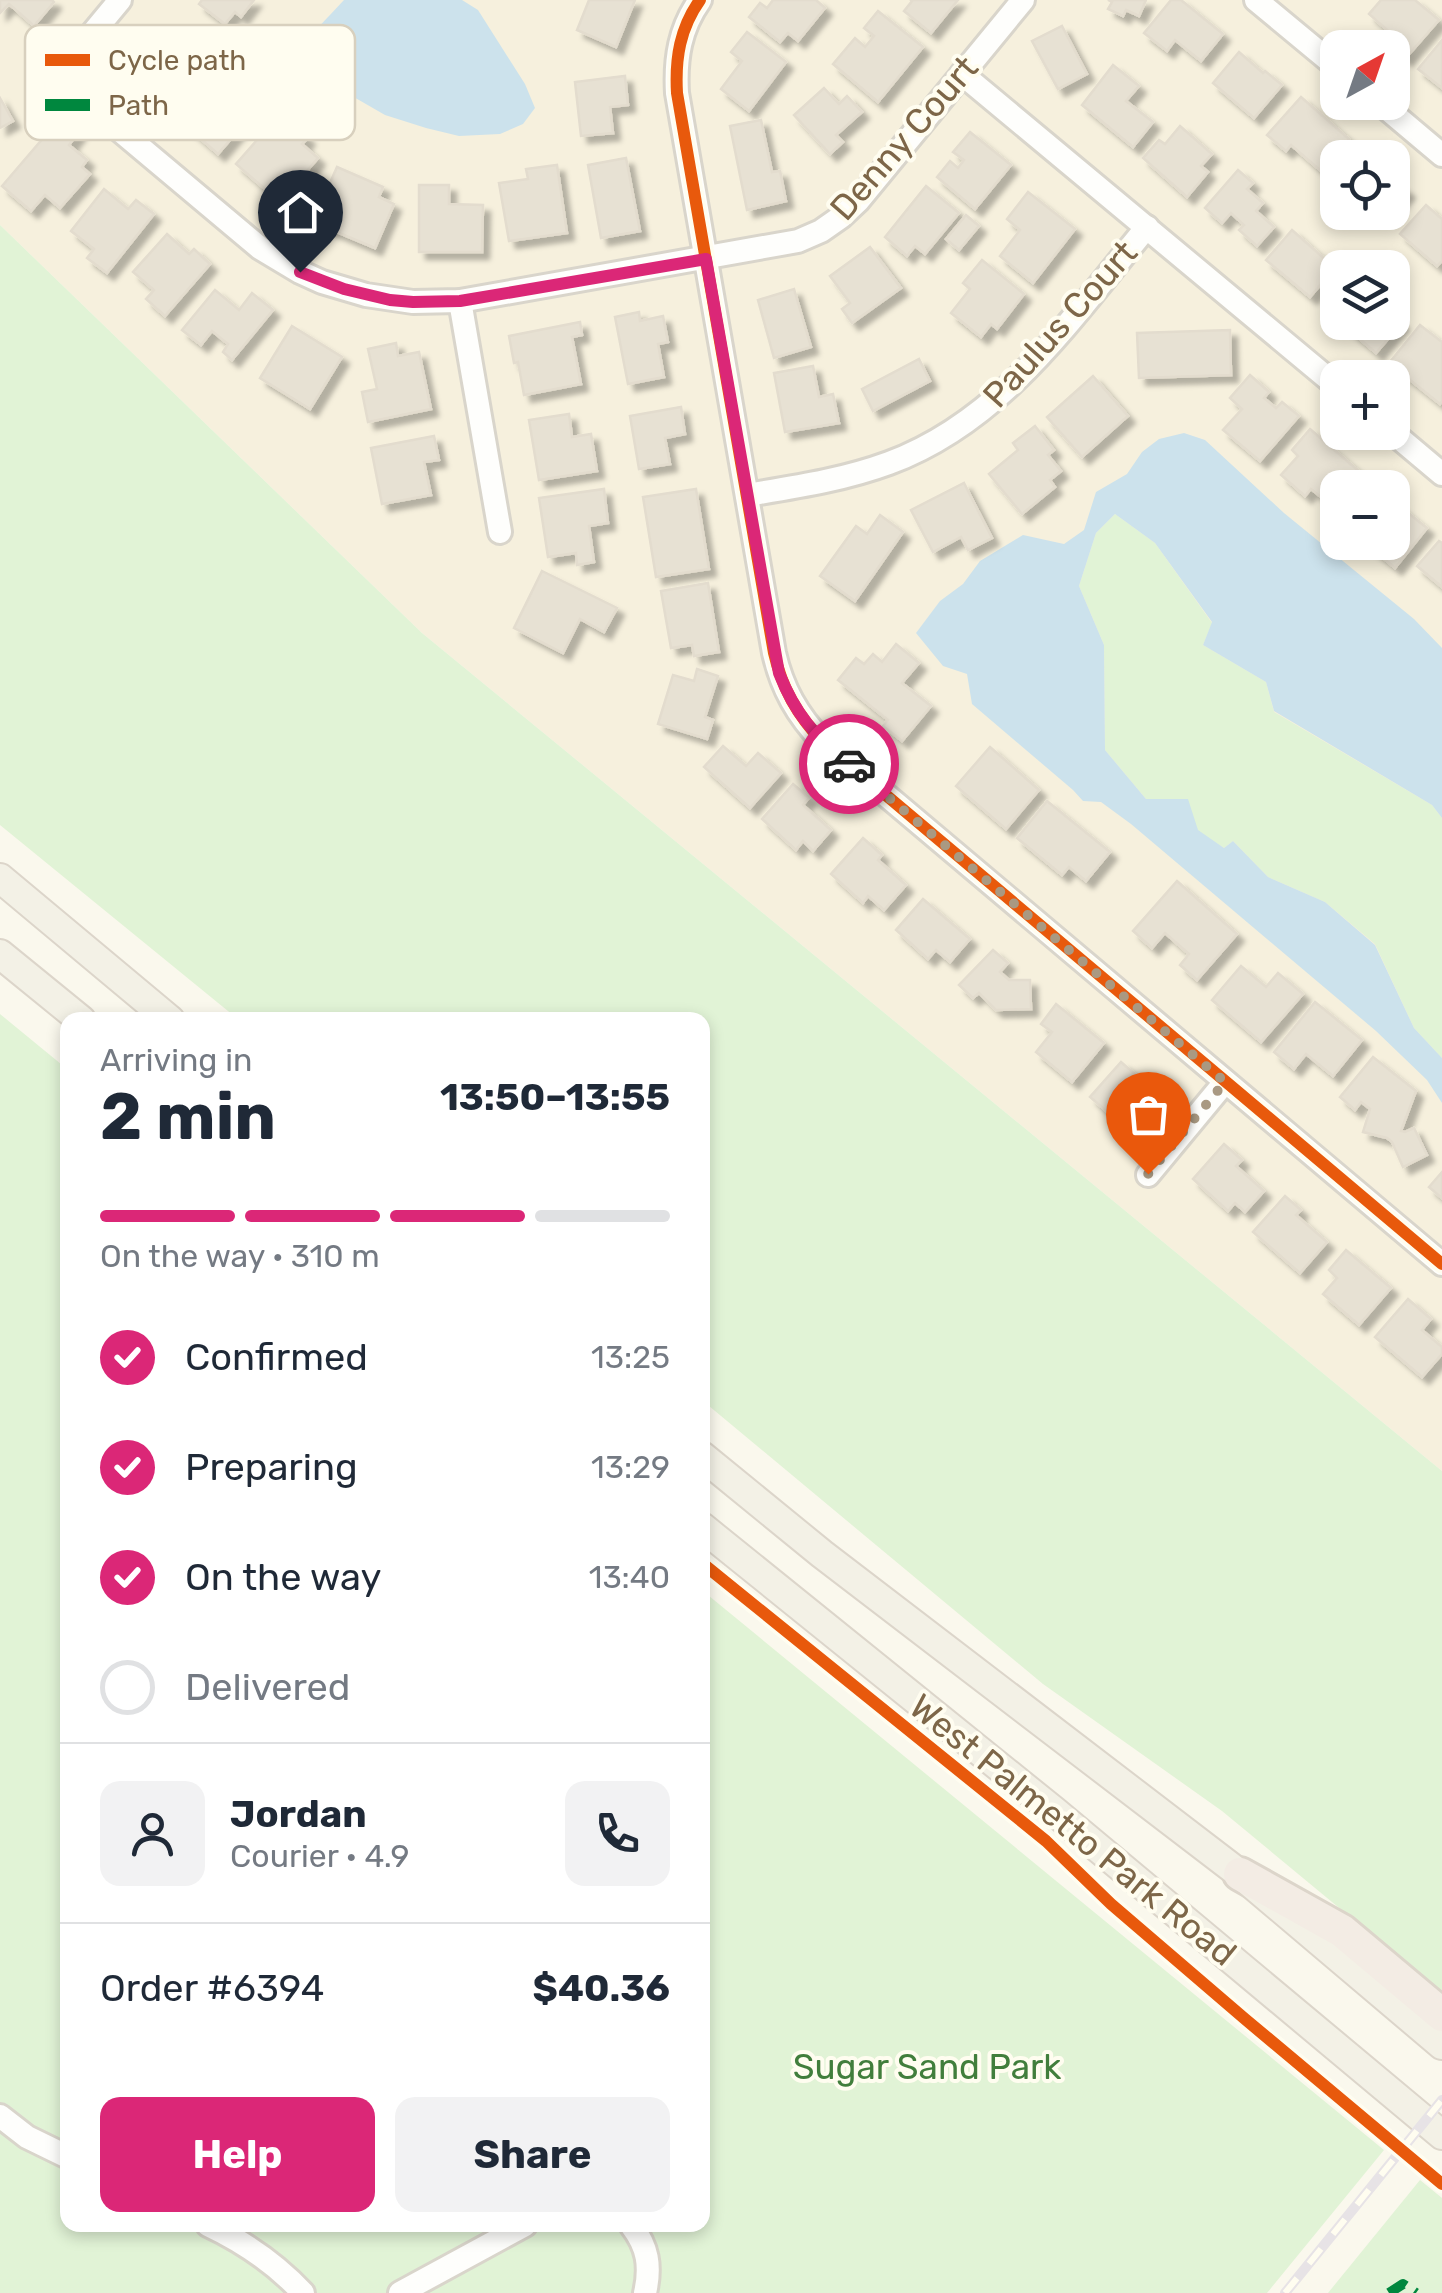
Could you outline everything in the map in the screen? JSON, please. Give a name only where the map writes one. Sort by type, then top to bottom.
[{"type":"highway","points":[[1240,1874],[1342,1931],[1442,2015]]},
{"type":"main road","points":[[0,878],[160,1012]]},
{"type":"main road","points":[[0,954],[71,1012]]},
{"type":"main road","name":"West Palmetto Park Road","points":[[710,1463],[822,1554],[1240,1874],[1442,2045]]},
{"type":"main road","name":"West Palmetto Park Road","points":[[710,1533],[1054,1811],[1442,2135]]},
{"type":"street","name":"Denny Court","points":[[100,25],[120,0]]},
{"type":"street","points":[[700,0],[684,31],[676,68],[677,92],[779,673],[796,710],[822,742],[1442,1264]]},
{"type":"street","name":"Denny Court","points":[[130,140],[260,248],[322,282],[366,295],[413,302],[460,301],[706,259],[798,241],[821,231],[858,200],[1023,0]]},
{"type":"street","points":[[1256,0],[1320,53]]},
{"type":"street","points":[[962,74],[1320,372]]},
{"type":"street","points":[[1400,120],[1442,156]]},
{"type":"street","name":"Paulus Court","points":[[746,495],[852,476],[930,445],[966,423],[1015,383],[1146,227]]},
{"type":"street","points":[[460,301],[500,532]]},
{"type":"street","points":[[1410,447],[1442,474]]},
{"type":"street","points":[[1148,1174],[1225,1082]]},
{"type":"street","points":[[0,2116],[27,2138],[60,2153]]},
{"type":"street","points":[[222,2232],[271,2263],[303,2293]]},
{"type":"street","points":[[400,2293],[512,2232]]},
{"type":"street","points":[[635,2232],[648,2252],[650,2273],[645,2293]]},
{"type":"shaded area","points":[[0,0],[1442,0],[1442,1471],[422,633],[0,225]]},
{"type":"green space","points":[[0,225],[422,633],[1442,1471],[1442,1993],[1222,1811],[1043,1684],[710,1407],[710,1012],[229,1012],[0,825]]},
{"type":"green space","points":[[1115,514],[1155,543],[1212,623],[1203,645],[1266,682],[1274,712],[1432,805],[1442,818],[1442,1058],[1414,1028],[1375,944],[1325,902],[1268,877],[1233,841],[1224,848],[1146,799],[1105,750],[1104,645],[1079,586],[1096,533]]},
{"type":"green space","name":"Sugar Sand Park","points":[[0,1014],[60,1063],[60,2232],[710,2232],[710,1597],[1384,2150],[1267,2293],[0,2293]]},
{"type":"green space","points":[[1420,2180],[1442,2198],[1442,2293],[1328,2293]]},
{"type":"water","points":[[344,0],[462,0],[478,10],[525,84],[535,108],[523,124],[500,134],[459,136],[385,115],[355,98],[355,25],[321,25]]},
{"type":"water","points":[[1184,433],[1205,440],[1320,542],[1320,560],[1342,560],[1414,619],[1442,648],[1442,818],[1432,805],[1274,711],[1266,682],[1203,645],[1212,622],[1155,543],[1115,514],[1096,533],[1079,586],[1104,645],[1105,750],[1146,799],[1188,799],[1198,830],[1224,848],[1233,841],[1268,877],[1325,902],[1375,945],[1414,1028],[1442,1058],[1442,1103],[1427,1080],[1376,1031],[1131,824],[1101,802],[1083,801],[972,704],[967,674],[943,666],[916,633],[940,601],[963,584],[980,561],[1023,535],[1064,544],[1084,530],[1096,492],[1127,474],[1142,452],[1159,439]]},
{"type":"building","points":[[0,0],[54,2],[35,25],[9,4],[0,13]]},
{"type":"building","points":[[202,0],[254,0],[241,17],[235,12],[225,24],[199,4]]},
{"type":"building","points":[[589,0],[635,0],[616,47],[577,30]]},
{"type":"building","points":[[773,0],[816,0],[825,8],[798,41],[788,33],[780,42],[749,17],[760,3],[767,8]]},
{"type":"building","points":[[911,0],[958,0],[931,33],[904,11]]},
{"type":"building","points":[[1108,0],[1146,0],[1139,16],[1126,10],[1123,16],[1108,9],[1112,2]]},
{"type":"building","points":[[1171,0],[1181,0],[1223,34],[1201,61],[1175,40],[1167,51],[1144,33]]},
{"type":"building","points":[[1381,0],[1415,0],[1439,20],[1410,53],[1410,30],[1387,30],[1369,14]]},
{"type":"building","points":[[878,11],[923,47],[878,102],[833,64],[855,38],[865,47],[874,36],[864,28]]},
{"type":"building","points":[[1062,26],[1087,74],[1058,89],[1032,41]]},
{"type":"building","points":[[747,32],[786,62],[749,111],[721,89],[742,61],[731,52]]},
{"type":"building","points":[[1442,40],[1442,88],[1418,69]]},
{"type":"building","points":[[1239,52],[1282,85],[1254,118],[1213,83]]},
{"type":"building","points":[[1113,65],[1139,86],[1126,101],[1153,122],[1133,147],[1082,105]]},
{"type":"building","points":[[625,76],[628,105],[610,107],[613,133],[581,136],[575,82]]},
{"type":"building","points":[[824,88],[839,104],[847,96],[862,112],[836,135],[843,142],[830,154],[794,115]]},
{"type":"building","points":[[1301,97],[1320,114],[1320,120],[1327,120],[1349,139],[1320,140],[1320,170],[1291,145],[1286,151],[1267,135]]},
{"type":"building","points":[[0,98],[13,121],[0,128]]},
{"type":"building","points":[[761,120],[772,172],[780,171],[786,201],[747,210],[730,126]]},
{"type":"building","points":[[1180,126],[1212,154],[1201,166],[1208,172],[1187,197],[1143,158],[1159,140],[1165,144]]},
{"type":"building","points":[[970,132],[1011,165],[975,209],[937,177],[950,161],[958,168],[964,160],[953,152]]},
{"type":"building","points":[[42,140],[73,140],[69,145],[87,160],[82,167],[90,174],[60,208],[45,195],[31,211],[2,186]]},
{"type":"building","points":[[202,140],[230,140],[218,154]]},
{"type":"building","points":[[257,140],[306,140],[302,144],[318,158],[280,202],[236,164]]},
{"type":"building","points":[[626,158],[640,231],[601,238],[588,165]]},
{"type":"building","points":[[557,165],[567,233],[509,241],[499,183],[528,179],[526,169]]},
{"type":"building","points":[[337,167],[383,187],[379,197],[394,204],[375,248],[313,222]]},
{"type":"building","points":[[1238,170],[1253,183],[1247,189],[1263,203],[1256,211],[1274,227],[1257,246],[1239,230],[1244,225],[1231,213],[1222,223],[1205,208]]},
{"type":"building","points":[[419,185],[449,185],[449,204],[483,205],[482,252],[419,252]]},
{"type":"building","points":[[926,186],[959,213],[925,254],[915,246],[907,256],[885,237]]},
{"type":"building","points":[[104,189],[128,209],[136,200],[154,214],[107,273],[87,258],[94,249],[71,231]]},
{"type":"building","points":[[1028,192],[1075,229],[1033,283],[1000,256],[1020,230],[1007,219]]},
{"type":"building","points":[[1426,205],[1442,219],[1442,261],[1437,266],[1400,234],[1410,230],[1410,223]]},
{"type":"building","points":[[966,215],[979,226],[959,250],[946,239]]},
{"type":"building","points":[[1292,230],[1320,255],[1320,285],[1310,297],[1266,260]]},
{"type":"building","points":[[167,234],[189,254],[194,249],[210,264],[165,316],[146,299],[154,290],[133,272]]},
{"type":"building","points":[[870,247],[901,288],[852,323],[842,309],[850,303],[830,276]]},
{"type":"building","points":[[982,260],[1024,294],[997,329],[991,324],[981,337],[951,313],[970,289],[963,283]]},
{"type":"building","points":[[794,289],[811,347],[774,358],[758,300]]},
{"type":"building","points":[[215,290],[239,310],[252,293],[273,310],[232,360],[223,352],[228,344],[212,331],[201,345],[182,330]]},
{"type":"building","points":[[639,312],[640,321],[663,316],[668,342],[658,344],[664,377],[628,384],[615,317]]},
{"type":"building","points":[[580,322],[582,335],[572,337],[581,384],[524,395],[509,336]]},
{"type":"building","points":[[1420,325],[1442,342],[1440,404],[1410,380],[1410,360],[1391,360]]},
{"type":"building","points":[[292,326],[342,357],[310,409],[260,378]]},
{"type":"building","points":[[1230,330],[1231,375],[1139,378],[1137,333]]},
{"type":"building","points":[[1361,340],[1387,340],[1376,353]]},
{"type":"building","points":[[396,343],[398,356],[419,352],[431,409],[368,422],[362,392],[377,389],[368,349]]},
{"type":"building","points":[[919,359],[930,381],[873,411],[862,389]]},
{"type":"building","points":[[813,366],[819,397],[833,394],[839,423],[785,432],[774,373]]},
{"type":"building","points":[[1250,375],[1269,392],[1264,398],[1276,408],[1282,402],[1299,416],[1260,461],[1223,430],[1242,409],[1230,398]]},
{"type":"building","points":[[1093,376],[1128,416],[1082,457],[1047,417]]},
{"type":"building","points":[[681,407],[685,434],[665,438],[670,464],[639,469],[630,416]]},
{"type":"building","points":[[569,414],[572,437],[591,434],[597,471],[539,480],[529,420]]},
{"type":"building","points":[[1035,426],[1054,450],[1048,455],[1061,471],[1050,480],[1055,487],[1022,514],[989,474],[1018,450],[1013,443]]},
{"type":"building","points":[[1310,429],[1320,438],[1320,450],[1334,450],[1358,470],[1320,470],[1320,496],[1311,489],[1305,496],[1281,475],[1298,456],[1292,450]]},
{"type":"building","points":[[434,436],[439,460],[424,462],[431,495],[382,504],[371,448]]},
{"type":"building","points":[[964,483],[992,538],[968,550],[961,537],[933,552],[911,510]]},
{"type":"building","points":[[604,489],[608,523],[589,526],[594,562],[577,565],[576,553],[548,557],[539,498]]},
{"type":"building","points":[[696,489],[709,569],[656,577],[643,497]]},
{"type":"building","points":[[1410,514],[1427,528],[1410,549]]},
{"type":"building","points":[[880,515],[903,532],[855,601],[820,576],[856,526],[867,534]]},
{"type":"building","points":[[1439,541],[1442,543],[1442,587],[1417,566]]},
{"type":"building","points":[[1385,560],[1401,560],[1395,568]]},
{"type":"building","points":[[542,571],[617,608],[604,632],[580,619],[563,653],[514,628]]},
{"type":"building","points":[[708,583],[719,652],[694,656],[692,645],[671,648],[661,591]]},
{"type":"building","points":[[896,644],[919,663],[902,683],[931,706],[902,741],[883,726],[888,720],[838,680],[856,658],[864,664],[873,654],[882,662]]},
{"type":"building","points":[[697,669],[718,676],[705,717],[713,720],[707,739],[658,724],[673,675],[694,681]]},
{"type":"building","points":[[723,746],[746,766],[758,753],[781,773],[750,808],[704,767]]},
{"type":"building","points":[[990,747],[1039,790],[1006,829],[956,786]]},
{"type":"building","points":[[793,784],[809,798],[803,805],[831,830],[813,851],[803,841],[796,850],[762,819]]},
{"type":"building","points":[[1047,801],[1110,852],[1086,881],[1069,867],[1062,875],[1017,838]]},
{"type":"building","points":[[863,838],[882,855],[878,860],[906,885],[884,910],[868,896],[863,903],[831,874]]},
{"type":"building","points":[[1177,881],[1237,934],[1197,980],[1180,965],[1189,954],[1165,933],[1152,948],[1133,931]]},
{"type":"building","points":[[923,899],[970,939],[950,962],[936,950],[928,959],[896,930]]},
{"type":"building","points":[[993,950],[1008,963],[1000,972],[1009,980],[1030,980],[1031,1009],[996,1010],[979,993],[973,998],[959,985]]},
{"type":"building","points":[[1241,966],[1266,987],[1278,973],[1303,994],[1261,1042],[1212,1000]]},
{"type":"building","points":[[1315,1002],[1362,1040],[1333,1076],[1306,1054],[1294,1069],[1274,1052]]},
{"type":"building","points":[[1056,1004],[1104,1043],[1072,1082],[1036,1052],[1052,1032],[1041,1024]]},
{"type":"building","points":[[1373,1057],[1416,1091],[1401,1131],[1414,1128],[1427,1155],[1403,1167],[1392,1142],[1363,1132],[1370,1109],[1361,1102],[1355,1110],[1340,1097]]},
{"type":"building","points":[[1121,1062],[1151,1088],[1154,1084],[1168,1096],[1134,1135],[1090,1097]]},
{"type":"building","points":[[1224,1144],[1242,1160],[1236,1166],[1264,1191],[1245,1212],[1235,1203],[1228,1211],[1193,1179]]},
{"type":"building","points":[[1442,1172],[1442,1198],[1429,1187]]},
{"type":"building","points":[[1285,1196],[1301,1210],[1296,1215],[1327,1242],[1300,1273],[1253,1232]]},
{"type":"building","points":[[1346,1250],[1391,1288],[1359,1325],[1323,1294],[1337,1278],[1329,1270]]},
{"type":"building","points":[[1408,1299],[1431,1319],[1422,1330],[1442,1347],[1442,1354],[1422,1377],[1375,1337]]},
{"type":"railway","points":[[1285,2293],[1442,2100]]},
{"type":"marked path","points":[[1389,2293],[1403,2284],[1416,2293]]},
{"type":"cycle path","points":[[700,0],[680,44],[677,93],[774,653],[792,700],[823,742],[1442,1264]]},
{"type":"cycle path","points":[[710,1569],[1046,1841],[1111,1904],[1442,2184]]},
{"type":"way so far","points":[[849,764],[1225,1082],[1148,1174]]},
{"type":"route","points":[[300,272],[344,289],[390,300],[460,301],[706,259],[779,673],[808,727],[849,764]]}]
